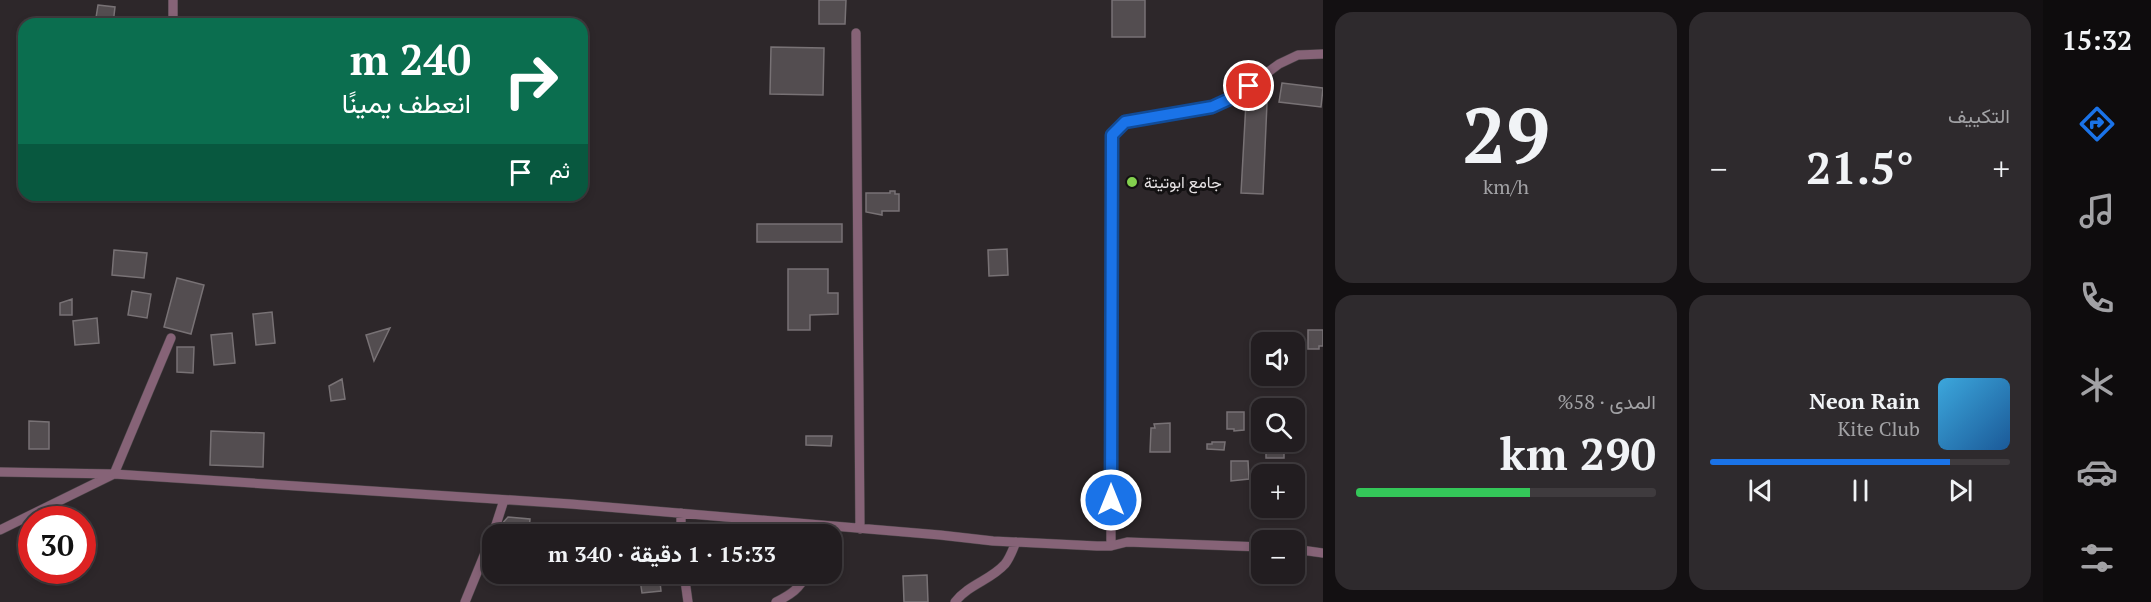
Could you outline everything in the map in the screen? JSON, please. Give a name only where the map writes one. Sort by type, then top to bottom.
[{"type":"street","points":[[173,0],[173,18]]},
{"type":"street","points":[[856,33],[860,529]]},
{"type":"street","points":[[1111,546],[1112,135],[1125,122],[1212,107],[1236,96],[1279,64],[1298,55],[1323,54]]},
{"type":"street","points":[[0,530],[114,474],[171,338]]},
{"type":"street","points":[[0,472],[114,474],[504,500],[1016,542],[1111,546],[1127,542],[1160,542],[1251,546]]},
{"type":"street","points":[[496,524],[504,500]]},
{"type":"street","points":[[681,513],[681,524]]},
{"type":"street","points":[[842,531],[848,528]]},
{"type":"street","points":[[955,602],[975,583],[990,576],[1006,563],[1016,542]]},
{"type":"street","points":[[1305,551],[1323,553]]},
{"type":"street","points":[[465,602],[482,560]]},
{"type":"street","points":[[686,584],[688,602]]},
{"type":"street","points":[[776,602],[792,594],[801,584]]},
{"type":"building","points":[[819,0],[846,0],[845,24],[819,24]]},
{"type":"building","points":[[1112,0],[1145,0],[1145,37],[1112,37]]},
{"type":"building","points":[[98,5],[115,7],[114,18],[96,18]]},
{"type":"building","points":[[771,47],[824,48],[823,95],[770,94]]},
{"type":"building","points":[[1282,83],[1323,88],[1321,107],[1279,102]]},
{"type":"building","points":[[1246,102],[1267,103],[1263,194],[1241,193]]},
{"type":"building","points":[[890,191],[899,194],[899,211],[882,211],[882,215],[866,212],[866,193],[890,193]]},
{"type":"building","points":[[757,224],[842,224],[842,242],[757,242]]},
{"type":"building","points":[[1007,249],[1008,275],[989,276],[988,250]]},
{"type":"building","points":[[114,250],[147,253],[144,278],[112,275]]},
{"type":"building","points":[[788,269],[828,269],[828,293],[838,293],[838,314],[810,315],[810,330],[788,330]]},
{"type":"building","points":[[177,278],[204,285],[191,334],[164,327]]},
{"type":"building","points":[[132,291],[151,294],[147,318],[128,315]]},
{"type":"building","points":[[72,299],[72,315],[60,315],[60,303]]},
{"type":"building","points":[[272,312],[275,343],[256,345],[253,314]]},
{"type":"building","points":[[97,318],[99,343],[75,345],[73,321]]},
{"type":"building","points":[[390,328],[374,361],[366,335]]},
{"type":"building","points":[[1308,330],[1323,330],[1323,346],[1319,346],[1319,349],[1308,349]]},
{"type":"building","points":[[232,333],[235,363],[214,365],[211,335]]},
{"type":"building","points":[[177,347],[194,347],[193,373],[177,372]]},
{"type":"building","points":[[342,379],[345,399],[331,401],[329,386]]},
{"type":"building","points":[[1227,412],[1244,412],[1244,430],[1227,429]]},
{"type":"building","points":[[29,421],[49,422],[49,449],[29,449]]},
{"type":"building","points":[[1170,423],[1170,452],[1150,452],[1151,428],[1155,428],[1154,424]]},
{"type":"building","points":[[211,431],[264,433],[263,467],[210,465]]},
{"type":"building","points":[[806,436],[832,436],[831,446],[806,445]]},
{"type":"building","points":[[1212,442],[1225,442],[1224,450],[1207,449],[1207,444],[1212,444]]},
{"type":"building","points":[[1266,452],[1284,452],[1284,458],[1266,458]]},
{"type":"building","points":[[1231,461],[1248,461],[1249,479],[1231,481]]},
{"type":"building","points":[[508,517],[530,519],[530,524],[502,524]]},
{"type":"building","points":[[927,575],[928,602],[904,602],[903,576]]},
{"type":"building","points":[[641,584],[660,584],[661,591],[642,593]]},
{"type":"place","name":"جامع ابوتيتة","points":[[1132,182]]},
{"type":"route","points":[[1111,500],[1110,203],[1112,135],[1125,122],[1212,107],[1236,96],[1249,86]]}]
